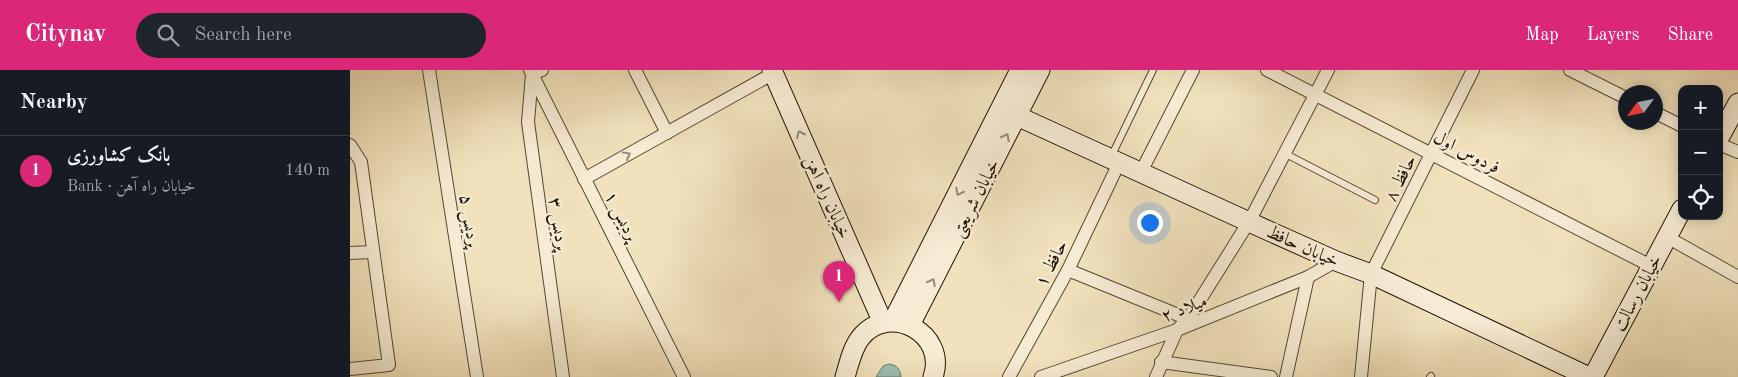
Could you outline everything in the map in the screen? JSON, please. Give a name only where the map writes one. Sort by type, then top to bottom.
[{"type":"street","name":"پردیس ۵","points":[[430,70],[477,377]]},
{"type":"street","points":[[635,70],[666,133]]},
{"type":"street","name":"خیابان شریعتی","points":[[895,323],[1020,70]]},
{"type":"street","name":"خیابان شریعتی","points":[[895,323],[1017,116],[1040,70]]},
{"type":"street","points":[[1141,172],[1193,70]]},
{"type":"street","name":"فردوس اول","points":[[1266,70],[1651,266]]},
{"type":"street","points":[[1156,377],[1161,362],[1177,330],[1188,319],[1247,225],[1328,70]]},
{"type":"street","name":"حافظ ۸","points":[[1371,274],[1473,70]]},
{"type":"street","points":[[1570,70],[1618,94]]},
{"type":"street","points":[[584,179],[773,71]]},
{"type":"street","name":"خیابان راه آهن","points":[[773,71],[895,323]]},
{"type":"street","name":"پردیس ۱","points":[[535,72],[584,179],[684,377]]},
{"type":"street","name":"پردیس ۳","points":[[535,72],[528,122],[563,377]]},
{"type":"street","points":[[1723,131],[1738,103]]},
{"type":"street","name":"خیابان حافظ","points":[[1017,116],[1141,172],[1247,225],[1371,274],[1589,377]]},
{"type":"street","points":[[1663,116],[1678,124]]},
{"type":"street","points":[[350,145],[361,162],[389,365],[350,368]]},
{"type":"street","points":[[1723,146],[1738,152]]},
{"type":"street","name":"حافظ ۱","points":[[1009,377],[1068,270],[1115,161]]},
{"type":"street","name":"خیابان رسالت","points":[[1593,377],[1678,216]]},
{"type":"street","points":[[1667,237],[1738,278]]},
{"type":"street","points":[[350,253],[373,252]]},
{"type":"street","name":"میلاد ۲","points":[[1041,377],[1177,330],[1308,277],[1336,261]]},
{"type":"street","points":[[1068,270],[1188,319]]},
{"type":"street","points":[[1361,377],[1371,274]]},
{"type":"street","points":[[1286,377],[1308,277]]},
{"type":"street","points":[[845,377],[853,350],[860,338],[870,329],[895,323],[922,333],[930,344],[935,357],[933,377]]},
{"type":"street","points":[[1161,362],[1271,377]]},
{"type":"lane","points":[[1115,161],[1153,70]]},
{"type":"lane","points":[[1284,153],[1375,200]]},
{"type":"water","points":[[889,364],[898,368],[901,377],[876,377],[883,366]]},
{"type":"place","name":"بانک کشاورزی","points":[[839,302]]}]
